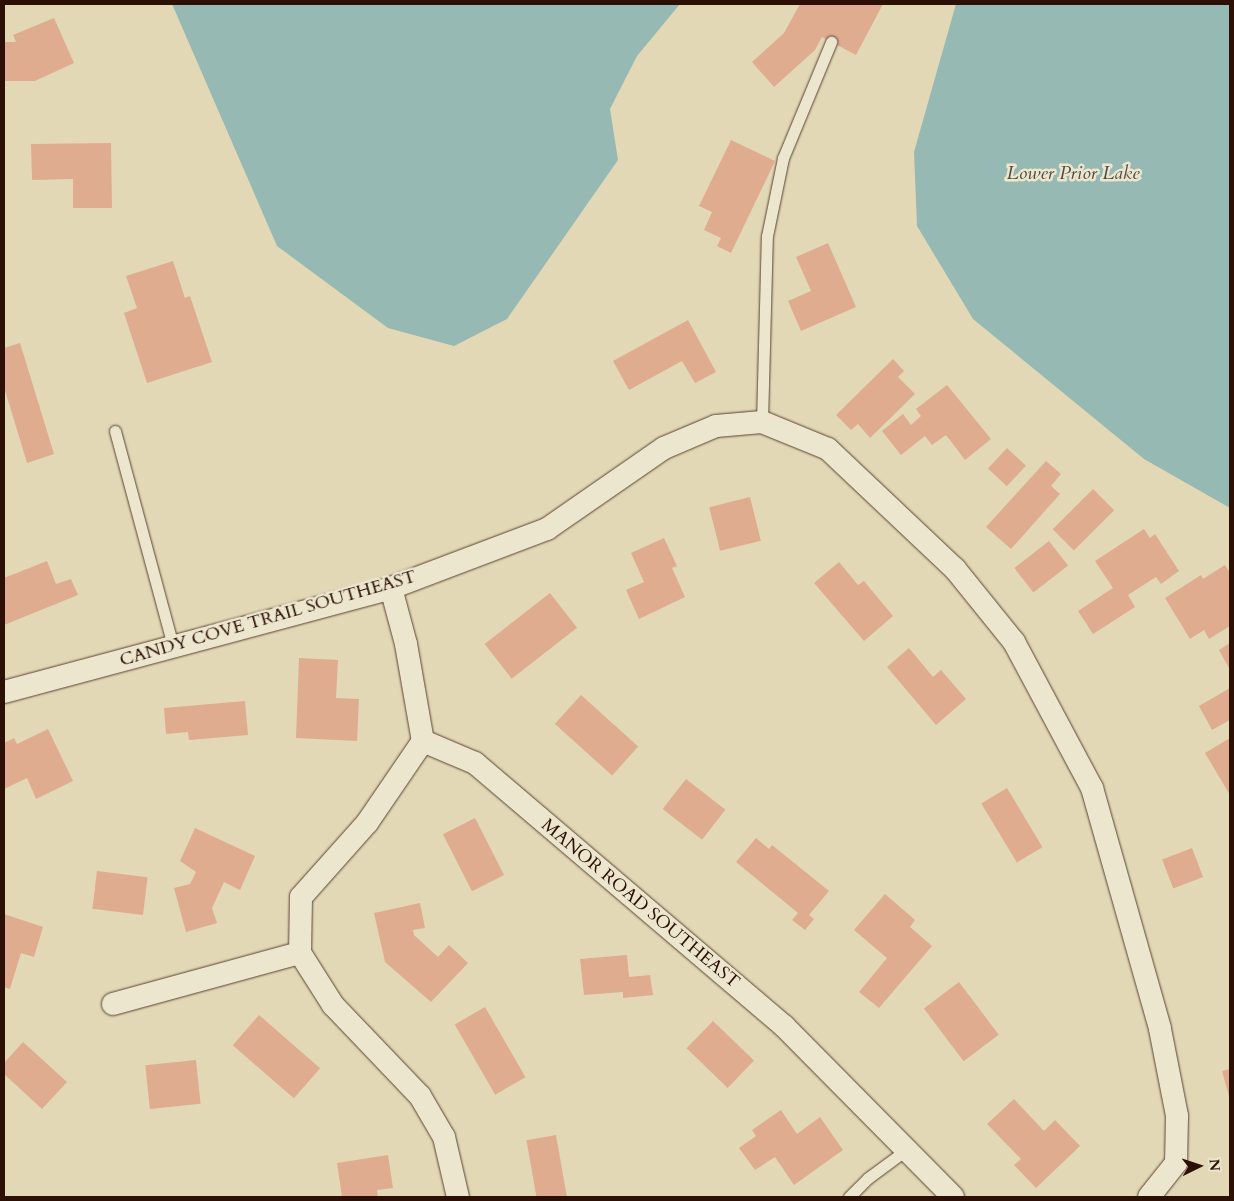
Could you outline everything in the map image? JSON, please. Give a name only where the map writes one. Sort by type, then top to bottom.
[{"type":"street","name":"CANDY COVE TRAIL SOUTHEAST","points":[[4,692],[391,588],[547,529],[664,448],[716,426],[762,422],[828,449],[956,569],[1014,642],[1092,788],[1160,1028],[1177,1116],[1176,1163],[1149,1197]]},
{"type":"street","points":[[391,588],[406,644],[423,740],[367,823],[301,897],[300,953],[333,1005],[420,1096],[444,1137],[458,1197]]},
{"type":"street","name":"MANOR ROAD SOUTHEAST","points":[[423,740],[475,763],[784,1026],[953,1197]]},
{"type":"street","points":[[114,1004],[300,953]]},
{"type":"lane","points":[[762,422],[767,236],[783,158],[831,42]]},
{"type":"lane","points":[[114,431],[173,646]]},
{"type":"lane","points":[[849,1197],[868,1178],[906,1150]]},
{"type":"water","points":[[172,4],[680,4],[637,56],[610,109],[618,160],[507,319],[454,346],[388,328],[277,246]]},
{"type":"water","name":"Lower Prior Lake","points":[[956,4],[1230,4],[1230,508],[1144,459],[973,319],[917,226],[914,152]]},
{"type":"building","points":[[800,4],[883,4],[856,55],[822,37],[815,50],[774,87],[752,62],[784,33]]},
{"type":"building","points":[[54,18],[74,63],[35,81],[4,81],[4,42],[16,42],[13,35]]},
{"type":"building","points":[[731,140],[775,161],[731,253],[717,246],[721,238],[704,230],[712,212],[699,206]]},
{"type":"building","points":[[111,143],[112,208],[73,208],[73,179],[32,180],[31,144]]},
{"type":"building","points":[[828,243],[856,307],[801,331],[788,301],[811,291],[796,257]]},
{"type":"building","points":[[173,261],[185,298],[190,296],[212,362],[147,383],[124,313],[137,308],[126,276]]},
{"type":"building","points":[[688,320],[716,372],[695,383],[682,361],[629,390],[613,361]]},
{"type":"building","points":[[20,343],[54,454],[27,463],[4,387],[4,348]]},
{"type":"building","points":[[893,359],[904,371],[898,377],[915,394],[870,438],[858,424],[851,430],[836,415]]},
{"type":"building","points":[[947,385],[991,439],[965,460],[946,435],[932,445],[925,436],[901,455],[882,431],[903,414],[911,425],[921,416],[916,409]]},
{"type":"building","points":[[1007,448],[1026,466],[1007,486],[988,468]]},
{"type":"building","points":[[1046,461],[1061,474],[1051,486],[1060,494],[1011,549],[986,527]]},
{"type":"building","points":[[1093,489],[1114,510],[1074,551],[1053,529]]},
{"type":"building","points":[[750,497],[761,541],[720,551],[709,507]]},
{"type":"building","points":[[1144,529],[1150,538],[1155,534],[1179,571],[1161,584],[1156,577],[1128,595],[1135,607],[1093,634],[1078,611],[1113,588],[1095,561]]},
{"type":"building","points":[[664,538],[677,566],[672,568],[685,597],[639,619],[626,590],[644,582],[631,553]]},
{"type":"building","points":[[1049,541],[1068,565],[1033,593],[1014,568]]},
{"type":"building","points":[[47,561],[56,584],[71,579],[78,595],[4,625],[4,578]]},
{"type":"building","points":[[839,562],[858,585],[864,581],[893,616],[864,641],[814,583]]},
{"type":"building","points":[[1225,565],[1230,573],[1230,626],[1209,639],[1204,630],[1190,639],[1165,598],[1201,575],[1203,579]]},
{"type":"building","points":[[550,593],[577,628],[512,679],[485,644]]},
{"type":"building","points":[[1230,643],[1230,670],[1219,650]]},
{"type":"building","points":[[909,648],[933,677],[941,670],[966,699],[936,725],[887,667]]},
{"type":"building","points":[[299,658],[338,660],[336,698],[359,699],[357,741],[296,738]]},
{"type":"building","points":[[1230,688],[1230,720],[1212,730],[1199,706]]},
{"type":"building","points":[[581,695],[638,747],[612,776],[555,724]]},
{"type":"building","points":[[245,701],[248,735],[189,740],[188,732],[166,734],[164,708]]},
{"type":"building","points":[[48,729],[73,781],[36,799],[27,778],[4,789],[4,743],[14,738],[17,744]]},
{"type":"building","points":[[1230,738],[1230,795],[1205,753]]},
{"type":"building","points":[[686,779],[725,810],[702,840],[663,809]]},
{"type":"building","points":[[1007,788],[1043,847],[1017,863],[981,803]]},
{"type":"building","points":[[475,818],[504,875],[472,891],[443,834]]},
{"type":"building","points":[[195,828],[255,856],[240,890],[224,882],[212,908],[217,923],[186,932],[174,888],[190,884],[196,872],[180,861]]},
{"type":"building","points":[[756,838],[769,849],[772,845],[829,891],[809,915],[814,919],[805,930],[792,920],[798,913],[736,862]]},
{"type":"building","points":[[1192,848],[1203,877],[1173,888],[1162,859]]},
{"type":"building","points":[[97,871],[148,877],[143,915],[92,909]]},
{"type":"building","points":[[885,894],[915,920],[910,927],[932,946],[879,1008],[859,992],[887,958],[854,930]]},
{"type":"building","points":[[420,903],[425,928],[413,930],[414,935],[438,957],[449,945],[468,963],[431,1002],[385,962],[374,913]]},
{"type":"building","points":[[4,914],[43,927],[34,957],[21,953],[10,989],[4,987]]},
{"type":"building","points":[[627,955],[629,977],[650,975],[653,995],[623,998],[623,992],[584,995],[580,959]]},
{"type":"building","points":[[959,982],[999,1035],[964,1061],[924,1008]]},
{"type":"building","points":[[485,1007],[526,1077],[495,1095],[455,1024]]},
{"type":"building","points":[[259,1015],[320,1068],[294,1098],[233,1045]]},
{"type":"building","points":[[713,1021],[754,1061],[728,1088],[687,1048]]},
{"type":"building","points":[[23,1042],[67,1082],[42,1109],[4,1074],[4,1063]]},
{"type":"building","points":[[196,1060],[201,1104],[150,1109],[145,1065]]},
{"type":"building","points":[[1230,1069],[1230,1100],[1222,1071]]},
{"type":"building","points":[[1014,1099],[1044,1131],[1055,1120],[1080,1146],[1036,1188],[1014,1165],[1021,1159],[987,1124]]},
{"type":"building","points":[[781,1110],[797,1134],[820,1117],[843,1150],[794,1185],[775,1157],[755,1170],[739,1148],[756,1136],[752,1130]]},
{"type":"building","points":[[556,1135],[567,1197],[536,1197],[526,1140]]},
{"type":"building","points":[[388,1155],[393,1188],[377,1190],[378,1197],[342,1197],[337,1163]]}]
